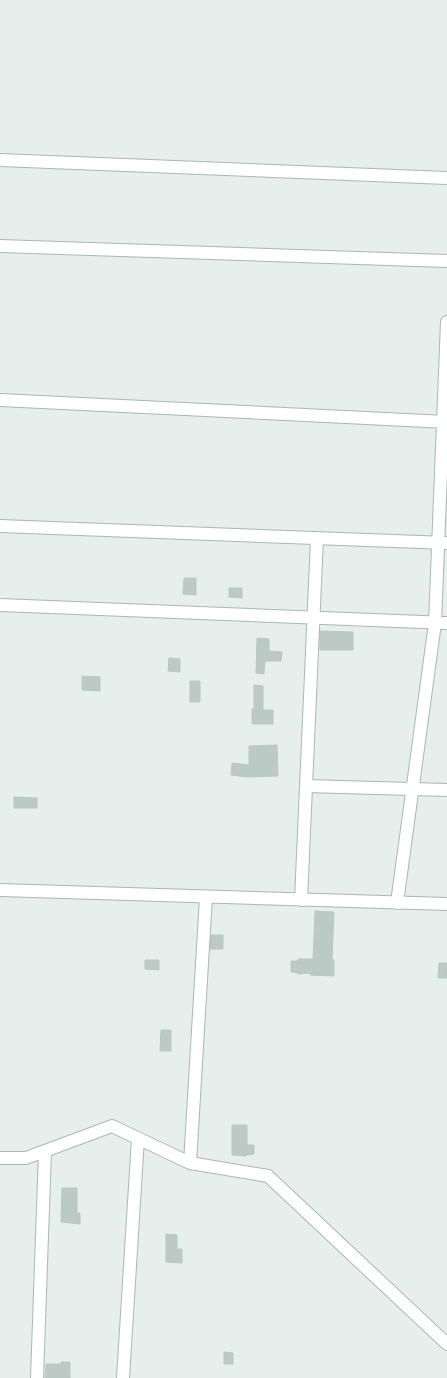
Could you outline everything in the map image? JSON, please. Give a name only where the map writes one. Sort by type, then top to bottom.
[{"type":"street","points":[[0,160],[447,178]]},
{"type":"street","points":[[0,246],[447,261]]},
{"type":"street","points":[[397,903],[412,790],[441,623],[447,322]]},
{"type":"street","points":[[0,400],[445,422]]},
{"type":"street","points":[[0,526],[443,542]]},
{"type":"street","points":[[301,900],[317,538]]},
{"type":"street","points":[[0,605],[441,623]]},
{"type":"street","points":[[306,786],[447,790]]},
{"type":"street","points":[[0,890],[447,904]]},
{"type":"street","points":[[190,1163],[206,897]]},
{"type":"street","points":[[0,1158],[26,1158],[112,1126],[190,1163],[268,1176],[447,1344]]},
{"type":"street","points":[[123,1378],[138,1138]]},
{"type":"street","points":[[37,1378],[45,1151]]},
{"type":"building","points":[[184,578],[196,578],[196,595],[183,594]]},
{"type":"building","points":[[229,588],[242,588],[242,598],[229,597]]},
{"type":"building","points":[[320,631],[353,632],[353,650],[320,650]]},
{"type":"building","points":[[257,638],[269,639],[269,651],[282,652],[281,661],[265,661],[264,674],[256,673]]},
{"type":"building","points":[[169,658],[180,659],[180,672],[168,671]]},
{"type":"building","points":[[82,676],[100,677],[100,691],[82,690]]},
{"type":"building","points":[[190,681],[200,681],[200,702],[190,702]]},
{"type":"building","points":[[254,685],[263,686],[263,710],[273,710],[273,724],[252,724],[252,709],[254,709]]},
{"type":"building","points":[[277,745],[278,776],[247,777],[231,775],[232,763],[249,765],[249,746]]},
{"type":"building","points":[[14,797],[37,798],[37,808],[14,808]]},
{"type":"building","points":[[315,911],[334,912],[332,960],[334,960],[334,976],[310,975],[310,973],[298,974],[291,972],[291,961],[298,961],[298,959],[313,959]]},
{"type":"building","points":[[211,935],[223,935],[223,949],[210,949]]},
{"type":"building","points":[[145,960],[159,960],[159,970],[145,969]]},
{"type":"building","points":[[439,963],[447,963],[447,978],[438,978]]},
{"type":"building","points":[[161,1030],[171,1030],[171,1051],[160,1051]]},
{"type":"building","points":[[232,1125],[247,1125],[247,1145],[254,1145],[254,1154],[246,1156],[232,1155]]},
{"type":"building","points":[[62,1188],[77,1188],[77,1213],[80,1213],[80,1224],[61,1222]]},
{"type":"building","points":[[166,1234],[177,1235],[177,1249],[182,1249],[182,1263],[166,1262]]},
{"type":"building","points":[[224,1352],[233,1353],[233,1364],[224,1364]]},
{"type":"building","points":[[61,1362],[70,1362],[70,1378],[45,1378],[46,1364],[61,1364]]}]
